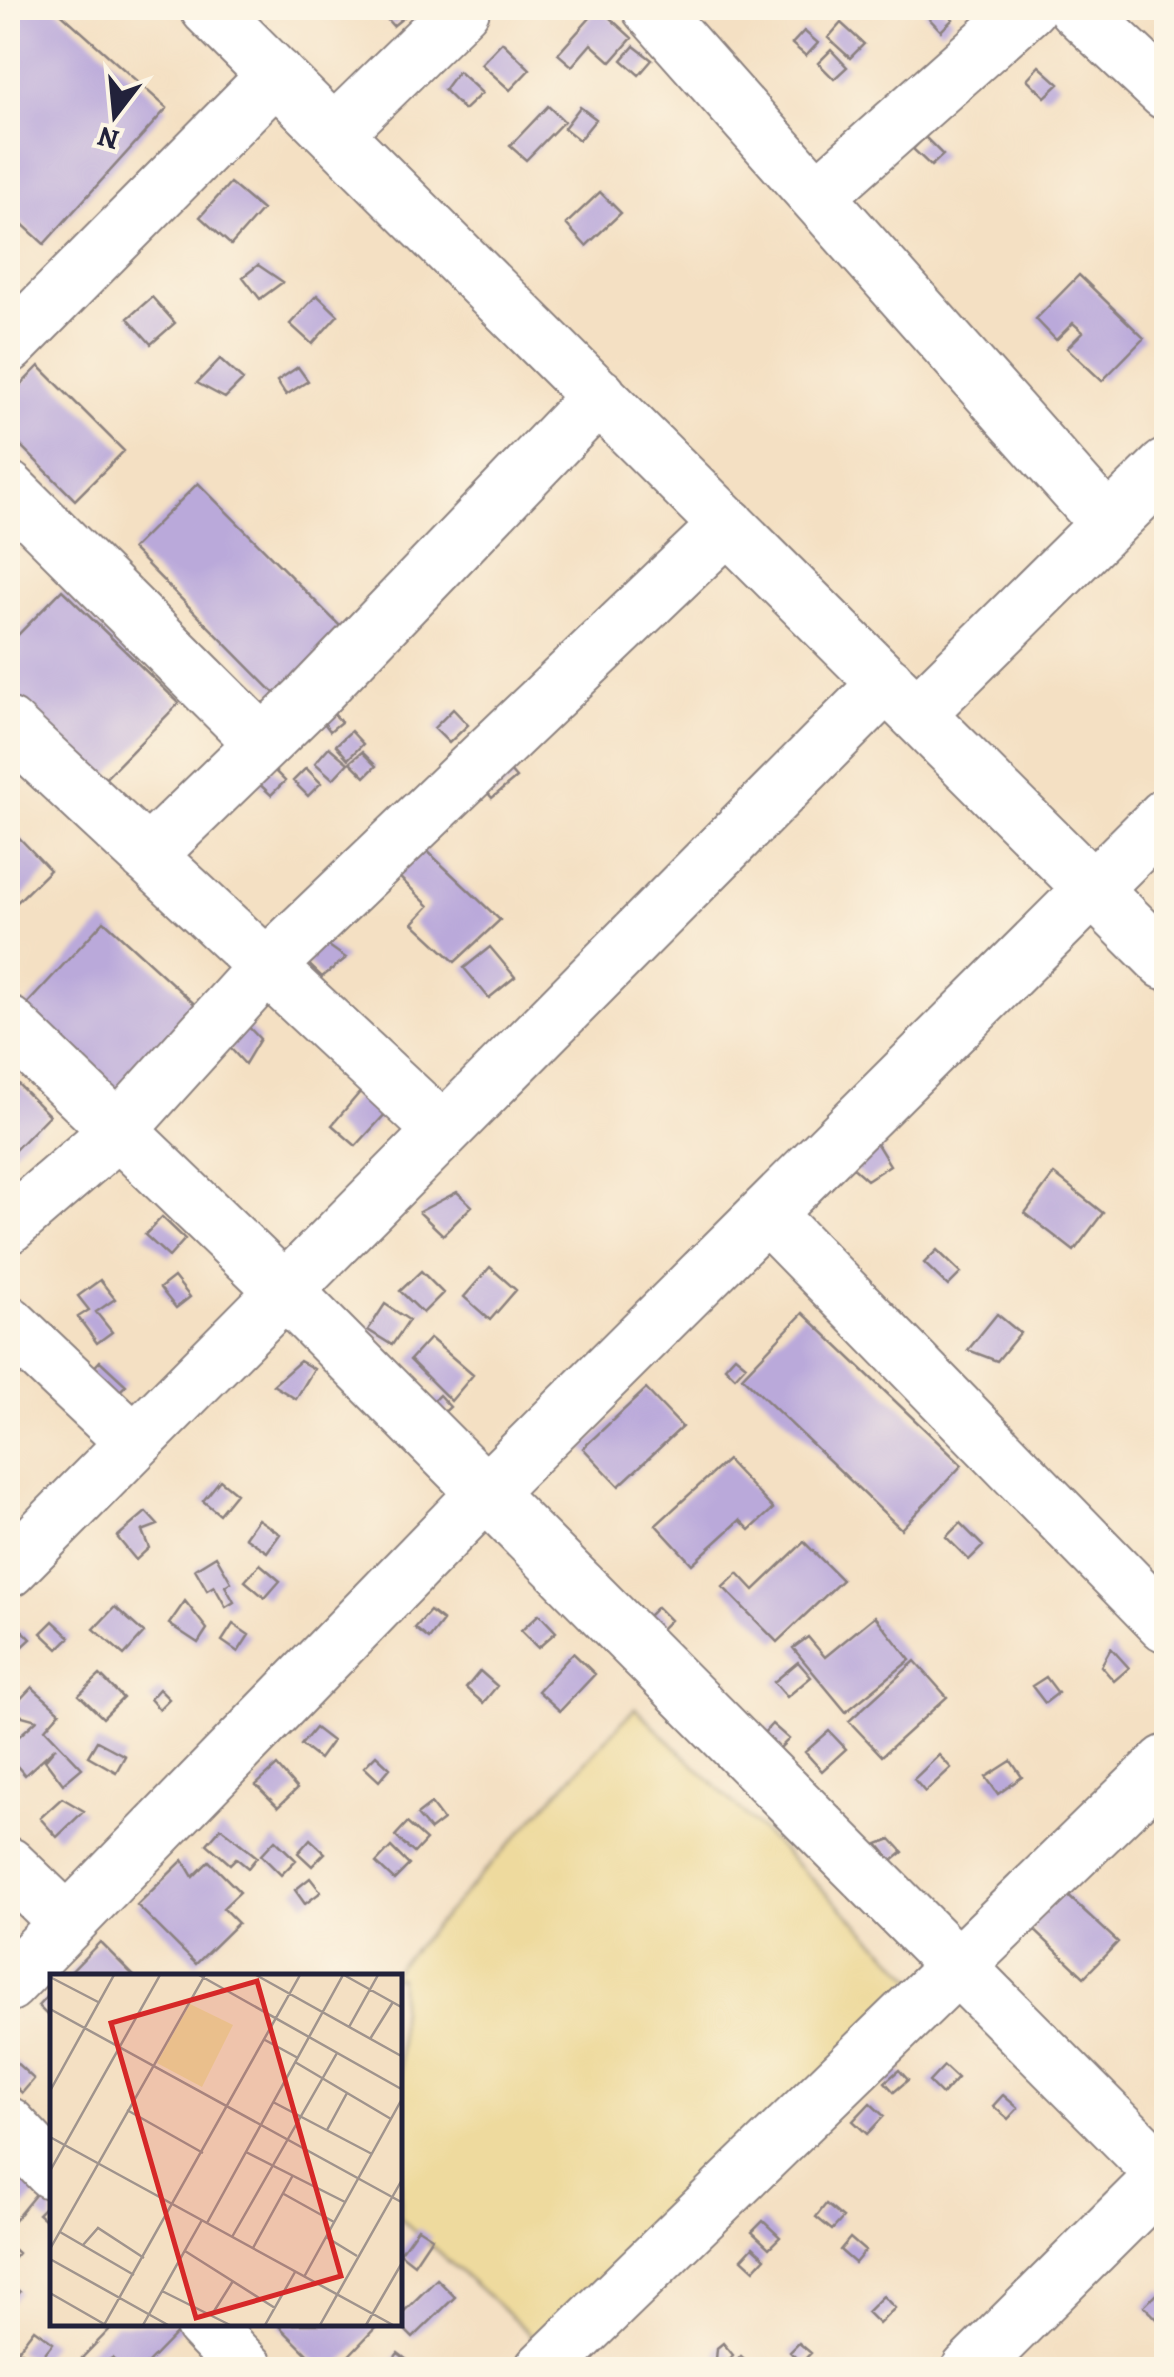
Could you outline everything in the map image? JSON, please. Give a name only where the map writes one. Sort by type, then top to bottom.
[{"type":"street","points":[[208,8],[1166,962]]},
{"type":"street","points":[[334,132],[462,8]]},
{"type":"street","points":[[650,8],[1108,524]]},
{"type":"street","points":[[817,196],[1028,8]]},
{"type":"street","points":[[1076,8],[1166,92]]},
{"type":"street","points":[[14,325],[276,75]]},
{"type":"street","points":[[147,856],[263,743],[599,396]]},
{"type":"street","points":[[8,1570],[443,1132],[902,698],[1108,524],[1166,467]]},
{"type":"street","points":[[8,489],[263,743]]},
{"type":"street","points":[[8,1226],[116,1132],[266,967],[728,525]]},
{"type":"street","points":[[8,726],[443,1132]]},
{"type":"street","points":[[8,1984],[486,1492],[1166,816]]},
{"type":"street","points":[[8,1024],[284,1291],[1166,2175],[969,2370]]},
{"type":"street","points":[[766,1214],[1166,1624]]},
{"type":"street","points":[[8,1323],[134,1442]]},
{"type":"street","points":[[542,2370],[1166,1763]]},
{"type":"street","points":[[8,1864],[68,1922]]},
{"type":"street","points":[[8,2125],[50,2169]]},
{"type":"street","points":[[206,2327],[246,2370]]},
{"type":"sand","points":[[635,1708],[918,1982],[548,2350],[402,2220],[402,1974],[391,1974]]},
{"type":"building","points":[[26,8],[55,8],[167,108],[44,244],[8,211],[8,28]]},
{"type":"building","points":[[377,8],[415,8],[393,26]]},
{"type":"building","points":[[599,8],[632,38],[611,62],[591,44],[572,66],[558,54]]},
{"type":"building","points":[[758,8],[779,8],[767,18]]},
{"type":"building","points":[[930,8],[941,8],[953,19],[941,31],[924,13]]},
{"type":"building","points":[[841,23],[864,44],[850,58],[828,38]]},
{"type":"building","points":[[804,31],[818,43],[806,56],[792,44]]},
{"type":"building","points":[[502,42],[530,69],[510,90],[481,64]]},
{"type":"building","points":[[634,46],[652,60],[639,75],[622,60]]},
{"type":"building","points":[[831,50],[847,67],[834,79],[818,63]]},
{"type":"building","points":[[1039,66],[1059,84],[1045,97],[1027,79]]},
{"type":"building","points":[[458,71],[482,93],[464,110],[444,90]]},
{"type":"building","points":[[548,106],[564,121],[526,160],[510,146]]},
{"type":"building","points":[[580,107],[596,119],[579,140],[564,128]]},
{"type":"building","points":[[925,137],[943,155],[931,166],[913,149]]},
{"type":"building","points":[[230,183],[262,210],[231,245],[200,217]]},
{"type":"building","points":[[600,192],[621,213],[586,246],[566,224]]},
{"type":"building","points":[[258,265],[283,282],[260,299],[243,277]]},
{"type":"building","points":[[1079,275],[1144,338],[1102,381],[1067,348],[1083,332],[1073,323],[1056,340],[1036,319]]},
{"type":"building","points":[[317,295],[338,315],[312,344],[290,324]]},
{"type":"building","points":[[152,297],[175,323],[151,344],[128,318]]},
{"type":"building","points":[[220,359],[243,380],[225,398],[197,383]]},
{"type":"building","points":[[39,366],[124,451],[75,500],[8,433],[8,398]]},
{"type":"building","points":[[298,367],[308,381],[286,395],[277,381]]},
{"type":"building","points":[[198,483],[353,639],[286,705],[132,549]]},
{"type":"building","points":[[62,590],[179,703],[92,792],[8,711],[8,645]]},
{"type":"building","points":[[328,707],[341,722],[330,731],[318,715]]},
{"type":"building","points":[[453,709],[468,725],[449,743],[434,728]]},
{"type":"building","points":[[351,731],[363,744],[348,759],[336,745]]},
{"type":"building","points":[[329,747],[348,763],[333,779],[315,763]]},
{"type":"building","points":[[362,752],[376,766],[365,777],[350,762]]},
{"type":"building","points":[[502,762],[516,778],[492,798],[478,781]]},
{"type":"building","points":[[269,765],[285,781],[271,795],[254,779]]},
{"type":"building","points":[[306,768],[321,783],[308,796],[293,781]]},
{"type":"building","points":[[8,826],[50,870],[8,911]]},
{"type":"building","points":[[422,846],[500,920],[455,962],[413,923],[429,906],[395,873]]},
{"type":"building","points":[[104,921],[212,1020],[124,1114],[16,1016]]},
{"type":"building","points":[[319,939],[346,958],[322,977],[298,954]]},
{"type":"building","points":[[490,947],[515,977],[489,998],[464,968]]},
{"type":"building","points":[[242,1020],[260,1039],[245,1064],[222,1039]]},
{"type":"building","points":[[8,1074],[49,1115],[8,1157]]},
{"type":"building","points":[[361,1091],[386,1113],[356,1146],[332,1125]]},
{"type":"building","points":[[874,1139],[890,1165],[867,1180],[842,1158]]},
{"type":"building","points":[[1054,1174],[1103,1213],[1074,1251],[1025,1213]]},
{"type":"building","points":[[457,1192],[472,1206],[443,1235],[419,1212]]},
{"type":"building","points":[[162,1217],[185,1239],[169,1257],[145,1235]]},
{"type":"building","points":[[937,1250],[961,1273],[948,1286],[924,1263]]},
{"type":"building","points":[[490,1267],[516,1290],[490,1320],[464,1297]]},
{"type":"building","points":[[421,1271],[443,1293],[423,1313],[400,1291]]},
{"type":"building","points":[[174,1277],[190,1297],[176,1308],[160,1288]]},
{"type":"building","points":[[100,1280],[115,1299],[96,1312],[112,1332],[97,1343],[78,1317],[89,1310],[78,1296]]},
{"type":"building","points":[[385,1304],[409,1320],[392,1345],[368,1330]]},
{"type":"building","points":[[803,1313],[962,1465],[901,1529],[742,1377]]},
{"type":"building","points":[[997,1314],[1020,1333],[997,1361],[968,1350]]},
{"type":"building","points":[[430,1338],[473,1375],[451,1401],[410,1360]]},
{"type":"building","points":[[735,1356],[746,1365],[735,1377],[725,1367]]},
{"type":"building","points":[[100,1361],[126,1385],[102,1409],[77,1386]]},
{"type":"building","points":[[300,1361],[314,1369],[296,1399],[273,1385]]},
{"type":"building","points":[[646,1389],[682,1427],[619,1486],[583,1448]]},
{"type":"building","points":[[439,1395],[450,1407],[441,1415],[430,1404]]},
{"type":"building","points":[[727,1460],[773,1509],[750,1530],[740,1520],[692,1564],[656,1525]]},
{"type":"building","points":[[220,1480],[236,1493],[219,1514],[203,1501]]},
{"type":"building","points":[[146,1512],[158,1525],[142,1531],[149,1548],[136,1560],[117,1537]]},
{"type":"building","points":[[258,1519],[280,1534],[267,1552],[245,1537]]},
{"type":"building","points":[[960,1523],[983,1546],[969,1560],[946,1537]]},
{"type":"building","points":[[804,1542],[842,1580],[777,1642],[723,1587],[738,1573],[754,1590]]},
{"type":"building","points":[[216,1556],[231,1582],[225,1586],[234,1602],[226,1607],[214,1586],[207,1590],[195,1569]]},
{"type":"building","points":[[260,1564],[280,1581],[265,1598],[245,1581]]},
{"type":"building","points":[[185,1601],[207,1629],[198,1643],[169,1624]]},
{"type":"building","points":[[115,1607],[144,1633],[124,1655],[94,1629]]},
{"type":"building","points":[[657,1607],[670,1620],[653,1637],[640,1624]]},
{"type":"building","points":[[430,1611],[443,1621],[429,1639],[415,1628]]},
{"type":"building","points":[[539,1614],[556,1632],[538,1648],[521,1631]]},
{"type":"building","points":[[875,1616],[910,1660],[846,1712],[793,1648],[808,1637],[825,1657]]},
{"type":"building","points":[[53,1621],[70,1637],[58,1649],[41,1633]]},
{"type":"building","points":[[233,1624],[249,1635],[238,1652],[222,1641]]},
{"type":"building","points":[[21,1629],[31,1639],[18,1651],[9,1641]]},
{"type":"building","points":[[1111,1648],[1129,1668],[1114,1681],[1101,1666]]},
{"type":"building","points":[[573,1653],[595,1674],[560,1711],[538,1691]]},
{"type":"building","points":[[915,1661],[947,1697],[882,1756],[849,1721]]},
{"type":"building","points":[[798,1662],[811,1677],[787,1697],[774,1682]]},
{"type":"building","points":[[480,1671],[497,1686],[483,1703],[466,1688]]},
{"type":"building","points":[[100,1675],[123,1698],[103,1718],[79,1695]]},
{"type":"building","points":[[1046,1677],[1058,1693],[1045,1703],[1032,1686]]},
{"type":"building","points":[[32,1687],[60,1712],[45,1729],[82,1768],[63,1784],[45,1760],[56,1747],[25,1775],[8,1756],[8,1746],[37,1720],[8,1712]]},
{"type":"building","points":[[159,1689],[169,1699],[159,1709],[150,1699]]},
{"type":"building","points":[[772,1724],[789,1739],[778,1750],[762,1735]]},
{"type":"building","points":[[315,1728],[332,1741],[319,1759],[301,1745]]},
{"type":"building","points":[[829,1731],[846,1749],[822,1771],[805,1752]]},
{"type":"building","points":[[97,1741],[125,1756],[116,1772],[88,1756]]},
{"type":"building","points":[[376,1755],[390,1768],[379,1781],[364,1767]]},
{"type":"building","points":[[939,1755],[951,1768],[925,1792],[914,1779]]},
{"type":"building","points":[[1011,1761],[1022,1777],[998,1794],[986,1777]]},
{"type":"building","points":[[277,1766],[297,1789],[278,1807],[256,1785]]},
{"type":"building","points":[[62,1798],[84,1811],[57,1837],[40,1818]]},
{"type":"building","points":[[431,1804],[443,1820],[430,1830],[417,1815]]},
{"type":"building","points":[[407,1823],[426,1840],[414,1853],[395,1836]]},
{"type":"building","points":[[221,1828],[257,1857],[248,1868],[236,1858],[230,1864],[207,1844]]},
{"type":"building","points":[[310,1839],[325,1853],[312,1866],[298,1853]]},
{"type":"building","points":[[891,1839],[903,1852],[892,1861],[878,1844]]},
{"type":"building","points":[[275,1840],[296,1860],[281,1875],[261,1855]]},
{"type":"building","points":[[391,1847],[409,1865],[394,1880],[376,1863]]},
{"type":"building","points":[[183,1860],[193,1877],[209,1861],[240,1892],[223,1908],[238,1923],[196,1964],[137,1905]]},
{"type":"building","points":[[310,1878],[321,1892],[305,1904],[295,1890]]},
{"type":"building","points":[[1063,1891],[1118,1942],[1084,1977],[1030,1926]]},
{"type":"building","points":[[100,1942],[132,1974],[69,1974]]},
{"type":"building","points":[[50,1993],[50,2018],[38,2006]]},
{"type":"building","points":[[11,2058],[34,2079],[22,2093],[8,2079]]},
{"type":"building","points":[[944,2066],[957,2078],[942,2095],[929,2082]]},
{"type":"building","points":[[899,2070],[908,2080],[894,2092],[885,2082]]},
{"type":"building","points":[[1003,2095],[1018,2108],[1008,2119],[993,2106]]},
{"type":"building","points":[[870,2103],[884,2116],[867,2134],[853,2121]]},
{"type":"building","points":[[21,2173],[40,2189],[8,2228],[8,2190]]},
{"type":"building","points":[[49,2203],[50,2224],[38,2214]]},
{"type":"building","points":[[826,2204],[843,2218],[832,2230],[816,2217]]},
{"type":"building","points":[[763,2221],[780,2237],[769,2248],[752,2232]]},
{"type":"building","points":[[418,2228],[432,2237],[414,2264],[402,2250]]},
{"type":"building","points":[[850,2238],[865,2251],[855,2263],[840,2250]]},
{"type":"building","points":[[8,2244],[18,2253],[8,2265]]},
{"type":"building","points":[[753,2247],[765,2258],[754,2270],[742,2259]]},
{"type":"building","points":[[437,2279],[455,2297],[413,2338],[402,2327],[402,2313]]},
{"type":"building","points":[[8,2281],[20,2292],[8,2306]]},
{"type":"building","points":[[1161,2289],[1166,2295],[1166,2328],[1144,2306]]},
{"type":"building","points":[[883,2296],[895,2308],[879,2324],[867,2312]]},
{"type":"building","points":[[112,2327],[183,2327],[141,2370],[124,2370],[112,2358],[94,2370],[82,2358]]},
{"type":"building","points":[[280,2327],[376,2327],[335,2370],[323,2370]]},
{"type":"building","points":[[34,2329],[53,2343],[37,2363],[18,2350]]},
{"type":"building","points":[[723,2343],[733,2355],[725,2366],[716,2360],[717,2348]]},
{"type":"building","points":[[799,2343],[811,2353],[801,2363],[790,2352]]},
{"type":"building","points":[[398,2353],[414,2365],[411,2370],[385,2370]]},
{"type":"building","points":[[741,2356],[756,2370],[729,2370]]}]
